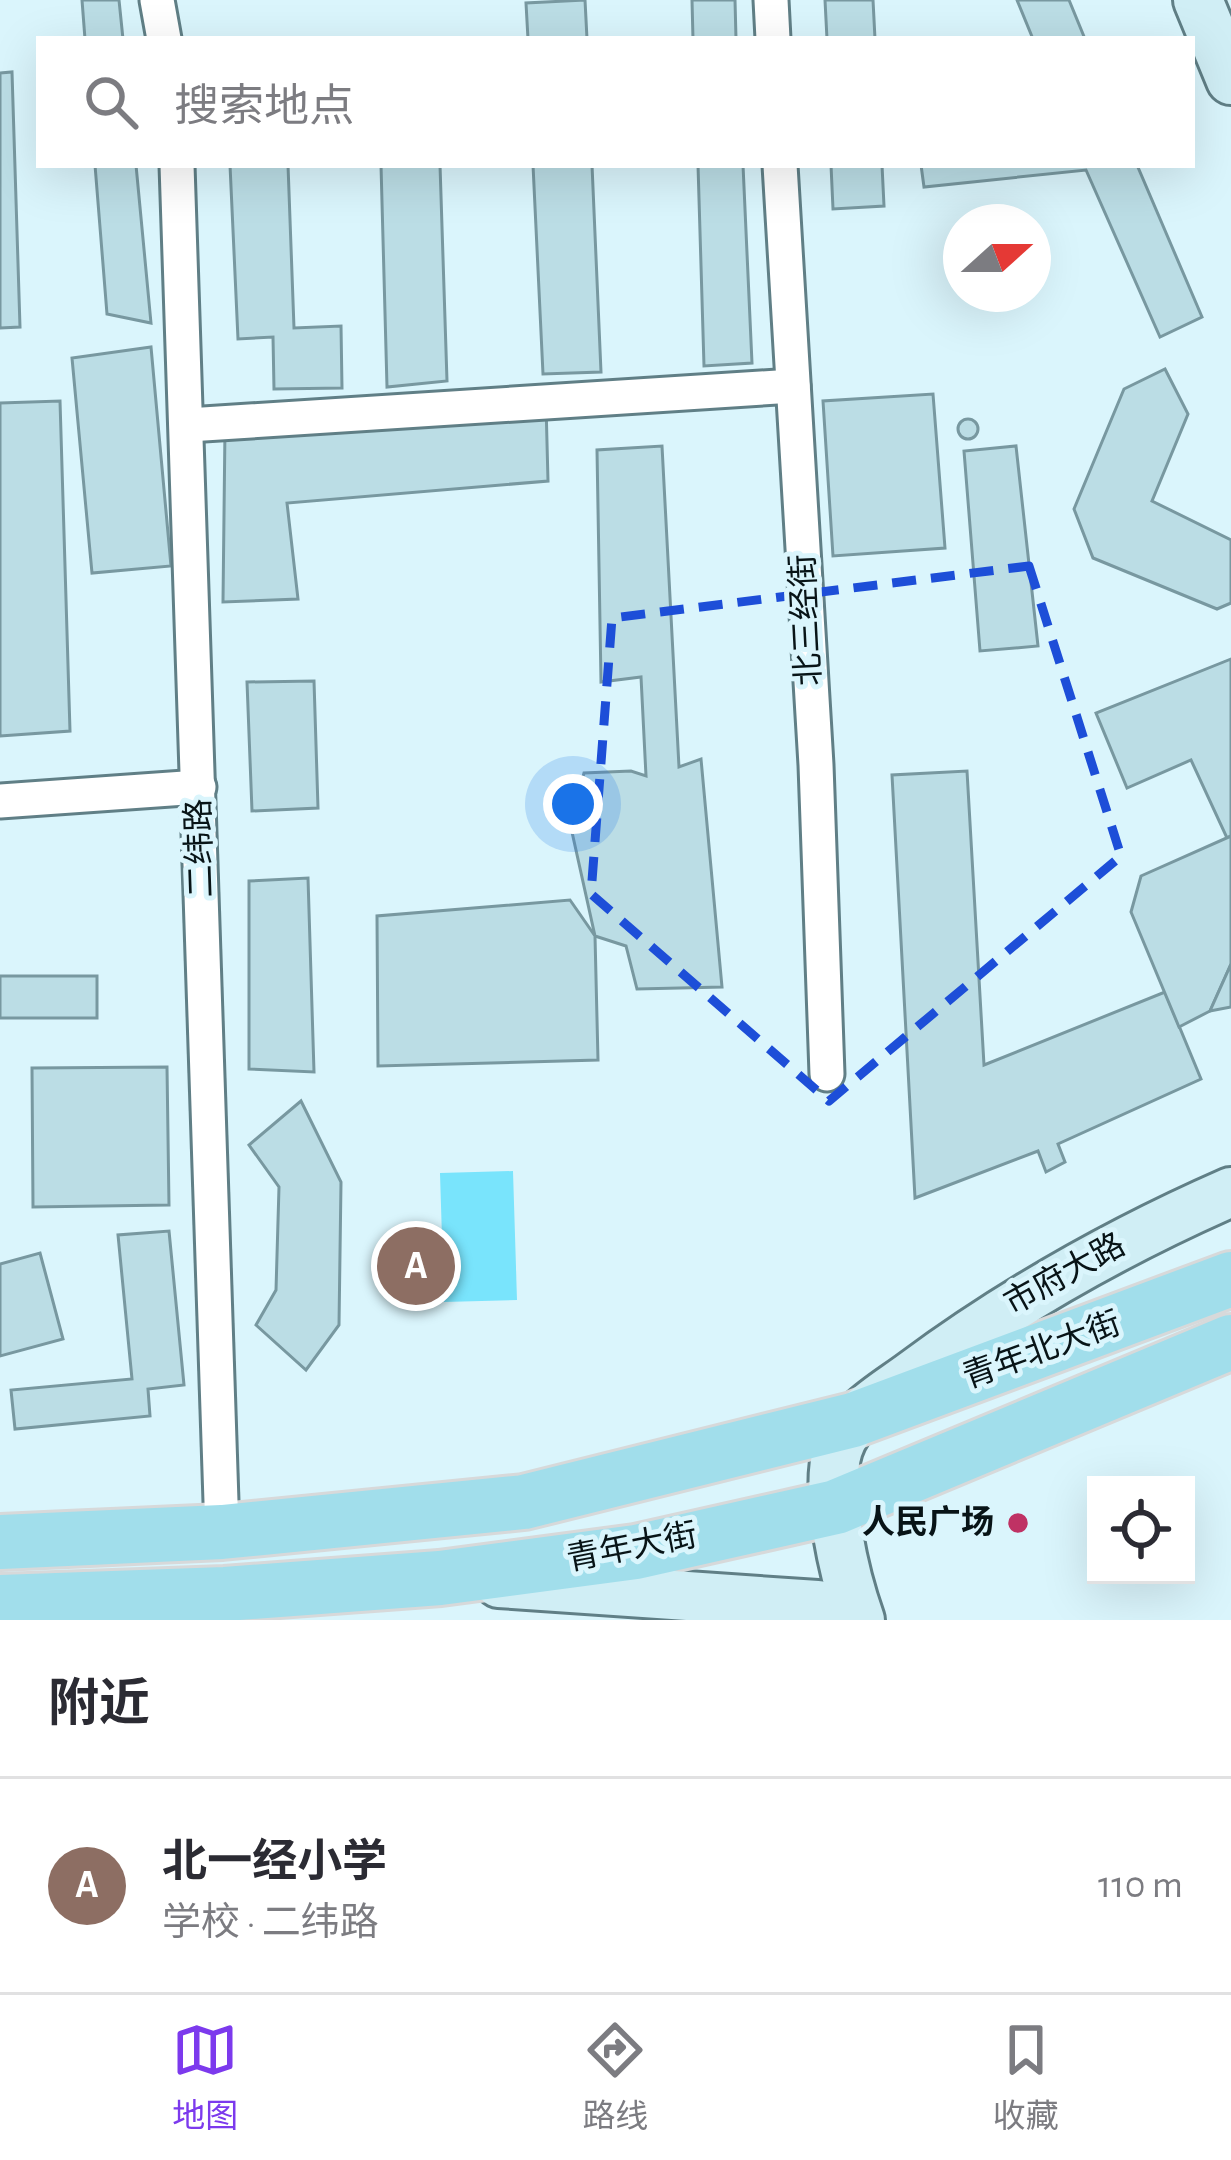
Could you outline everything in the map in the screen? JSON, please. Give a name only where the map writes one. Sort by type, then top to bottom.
[{"type":"main road","points":[[1198,0],[1231,80]]},
{"type":"main road","name":"市府大路","points":[[853,1420],[993,1315],[1148,1228],[1231,1192]]},
{"type":"main road","name":"青年北大街","points":[[853,1420],[1231,1279]]},
{"type":"main road","name":"青年大街","points":[[0,1602],[225,1594],[440,1578],[636,1552],[836,1507],[1231,1342]]},
{"type":"main road","points":[[853,1420],[837,1452],[836,1507],[849,1588],[860,1620]]},
{"type":"main road","name":"青年大街","points":[[0,1542],[222,1532],[524,1502],[853,1420]]},
{"type":"main road","points":[[440,1578],[817,1606],[833,1620]]},
{"type":"street","points":[[157,0],[163,36]]},
{"type":"street","points":[[770,0],[773,36]]},
{"type":"street","name":"二纬路","points":[[177,168],[222,1532]]},
{"type":"street","name":"北三经街","points":[[780,168],[827,1074]]},
{"type":"street","points":[[188,425],[793,386]]},
{"type":"street","points":[[0,801],[199,787]]},
{"type":"highlighted area","points":[[1029,566],[1121,856],[829,1101],[591,894],[612,618]]},
{"type":"shaded area","points":[[513,1171],[517,1300],[444,1302],[440,1173]]},
{"type":"building","points":[[82,0],[119,0],[123,36],[85,36]]},
{"type":"building","points":[[585,0],[587,36],[528,36],[526,3]]},
{"type":"building","points":[[692,0],[735,0],[736,36],[693,36]]},
{"type":"building","points":[[825,0],[873,0],[875,36],[827,36]]},
{"type":"building","points":[[1017,0],[1069,0],[1084,36],[1032,36]]},
{"type":"building","points":[[12,72],[20,327],[0,328],[0,73]]},
{"type":"building","points":[[95,168],[136,168],[151,323],[107,314]]},
{"type":"building","points":[[230,168],[288,168],[294,328],[341,326],[342,388],[274,389],[273,337],[238,339]]},
{"type":"building","points":[[381,168],[440,168],[447,381],[387,387]]},
{"type":"building","points":[[533,168],[592,168],[601,372],[543,374]]},
{"type":"building","points":[[698,168],[743,168],[752,363],[704,366]]},
{"type":"building","points":[[831,168],[882,168],[884,206],[833,209]]},
{"type":"building","points":[[921,168],[1138,168],[1202,317],[1160,337],[1086,170],[924,187]]},
{"type":"building","points":[[151,347],[171,566],[92,573],[72,358]]},
{"type":"building","points":[[1165,369],[1188,414],[1152,501],[1231,540],[1231,603],[1217,609],[1093,558],[1074,509],[1124,389]]},
{"type":"building","points":[[933,394],[945,548],[833,556],[823,401]]},
{"type":"building","points":[[60,401],[70,731],[0,736],[0,403]]},
{"type":"building","points":[[546,404],[548,481],[287,503],[298,599],[223,602],[225,428]]},
{"type":"building","points":[[968,419],[978,429],[968,439],[958,429]]},
{"type":"building","points":[[662,446],[679,767],[701,759],[722,987],[637,989],[626,946],[595,936],[570,823],[584,773],[631,771],[646,776],[641,677],[601,682],[597,450]]},
{"type":"building","points":[[1016,446],[1038,646],[980,651],[964,451]]},
{"type":"building","points":[[1231,659],[1231,836],[1227,838],[1191,760],[1127,788],[1096,713]]},
{"type":"building","points":[[314,681],[318,808],[252,811],[247,682]]},
{"type":"building","points":[[967,771],[984,1065],[1165,992],[1201,1079],[1058,1144],[1065,1162],[1046,1172],[1038,1151],[915,1198],[892,775]]},
{"type":"building","points":[[1231,836],[1231,964],[1210,1011],[1179,1027],[1131,912],[1141,876]]},
{"type":"building","points":[[308,878],[314,1072],[249,1069],[249,881]]},
{"type":"building","points":[[570,900],[595,936],[598,1060],[378,1066],[377,916]]},
{"type":"building","points":[[1231,964],[1231,1007],[1210,1011]]},
{"type":"building","points":[[0,976],[97,976],[97,1018],[0,1018]]},
{"type":"building","points":[[167,1067],[169,1205],[33,1207],[32,1068]]},
{"type":"building","points":[[301,1101],[341,1182],[339,1325],[306,1370],[256,1325],[276,1290],[279,1187],[249,1145]]},
{"type":"building","points":[[169,1231],[184,1385],[148,1389],[150,1416],[15,1429],[11,1390],[132,1379],[118,1235]]},
{"type":"building","points":[[40,1253],[63,1339],[0,1356],[0,1264]]},
{"type":"place","name":"北一经小学","points":[[416,1266]]},
{"type":"place","name":"人民广场","points":[[1018,1523]]}]
